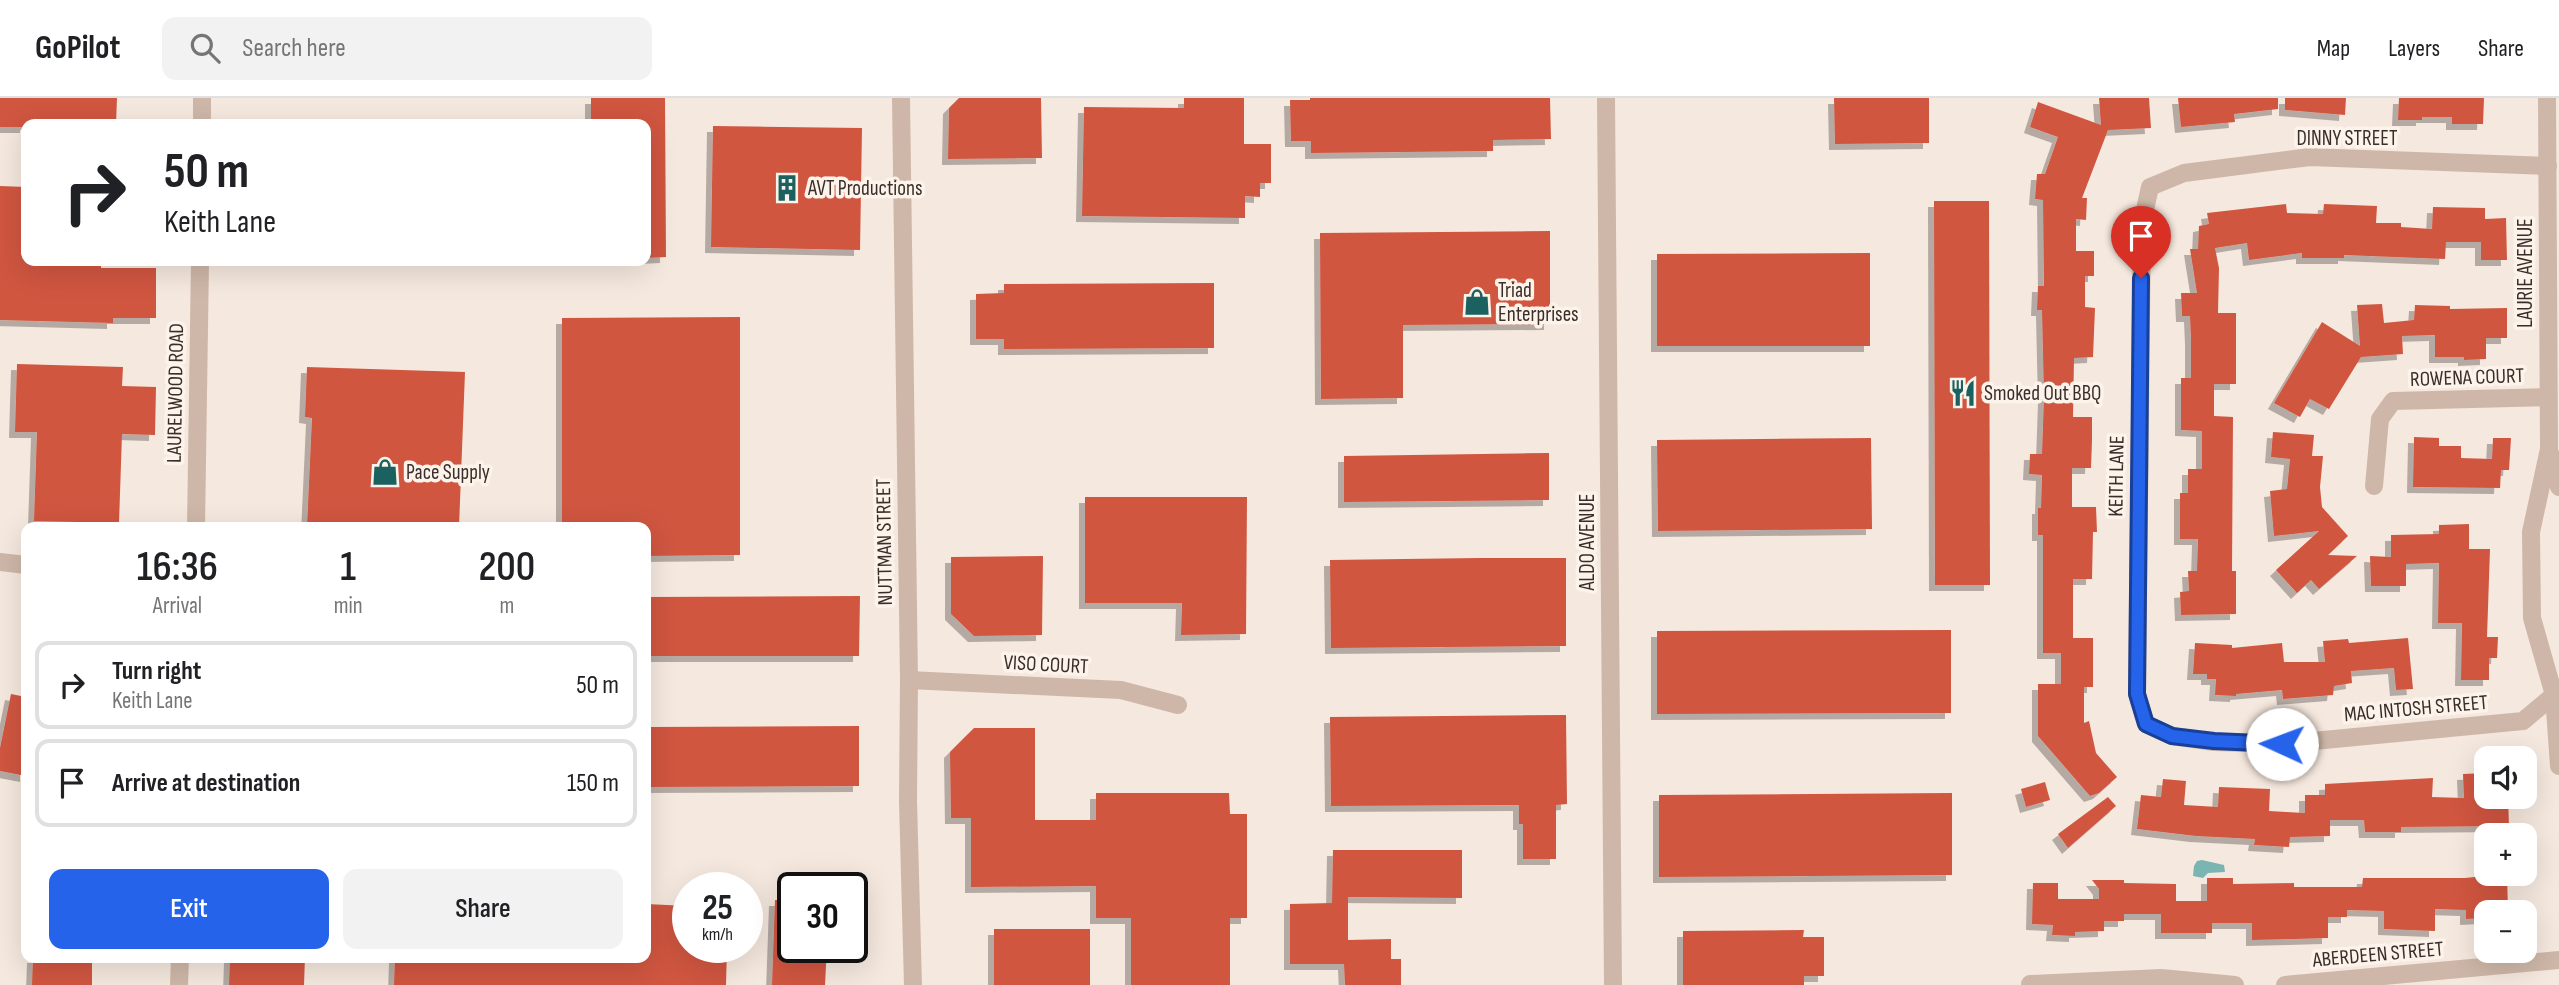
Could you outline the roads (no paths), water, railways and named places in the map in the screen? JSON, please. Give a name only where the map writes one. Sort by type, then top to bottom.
[{"type":"street","points":[[202,98],[202,119]]},
{"type":"street","name":"NUTTMAN STREET","points":[[901,98],[909,680],[908,801],[913,985]]},
{"type":"street","name":"ALDO AVENUE","points":[[1606,98],[1613,985]]},
{"type":"street","name":"LAURIE AVENUE","points":[[2547,98],[2549,449],[2531,532],[2532,618],[2556,694]]},
{"type":"street","name":"DINNY STREET","points":[[2150,187],[2183,173],[2310,158],[2548,166]]},
{"type":"street","name":"KEITH LANE","points":[[2146,724],[2137,694],[2137,680],[2142,223],[2150,187]]},
{"type":"street","name":"LAURELWOOD ROAD","points":[[197,522],[200,266]]},
{"type":"street","name":"ROWENA COURT","points":[[2374,486],[2380,419],[2393,401],[2548,397]]},
{"type":"street","name":"LAURIE AVENUE","points":[[2549,449],[2559,487]]},
{"type":"street","points":[[0,562],[21,564]]},
{"type":"street","name":"LAURIE AVENUE","points":[[2559,663],[2556,694],[2559,766]]},
{"type":"street","name":"VISO COURT","points":[[909,680],[1121,690],[1178,705]]},
{"type":"street","name":"MAC INTOSH STREET","points":[[2146,724],[2172,736],[2282,744],[2523,721],[2556,694]]},
{"type":"street","name":"ABERDEEN STREET","points":[[2285,985],[2559,960]]},
{"type":"street","points":[[179,985],[180,963]]},
{"type":"street","points":[[2030,984],[2161,981],[2235,985]]},
{"type":"water","points":[[2197,861],[2224,865],[2225,872],[2208,873],[2203,878],[2193,876],[2194,866]]},
{"type":"place","name":"AVT Productions","points":[[787,188]]},
{"type":"place","name":"Triad Enterprises","points":[[1477,302]]},
{"type":"place","name":"Smoked Out BBQ","points":[[1963,393]]},
{"type":"place","name":"Pace Supply","points":[[385,472]]}]
